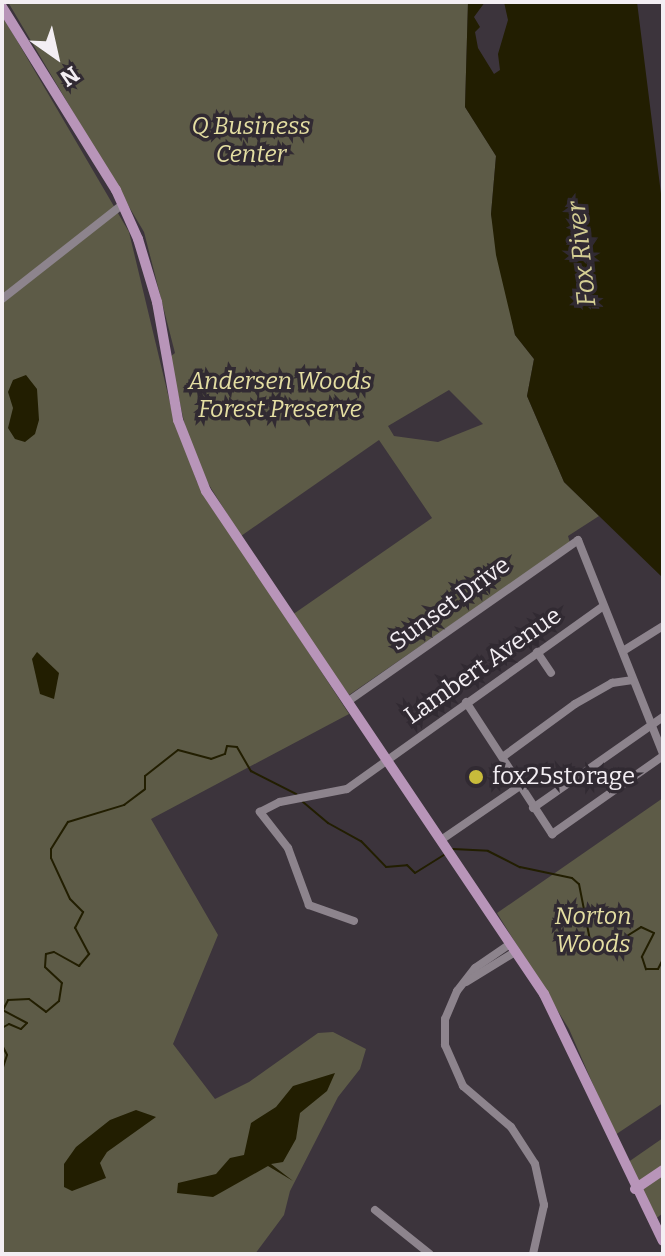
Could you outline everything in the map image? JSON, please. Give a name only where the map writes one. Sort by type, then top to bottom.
[{"type":"main road","points":[[2,7],[122,205],[157,302],[178,420],[193,466],[239,544],[443,843],[561,1024],[635,1189],[663,1241]]},
{"type":"main road","points":[[635,1189],[663,1170]]},
{"type":"street","points":[[2,299],[122,205]]},
{"type":"street","name":"Sunset Drive","points":[[347,702],[578,540],[604,606]]},
{"type":"street","points":[[466,702],[552,834],[663,755],[604,606]]},
{"type":"street","name":"Lambert Avenue","points":[[354,921],[309,905],[288,848],[260,812],[280,802],[347,789],[604,606]]},
{"type":"street","points":[[623,651],[663,626]]},
{"type":"street","points":[[537,652],[551,673]]},
{"type":"street","points":[[504,756],[575,704],[612,683],[633,680]]},
{"type":"street","points":[[533,808],[663,717]]},
{"type":"street","points":[[443,843],[520,786]]},
{"type":"street","points":[[512,948],[465,982],[445,1019],[447,1055],[463,1086],[511,1127],[535,1164],[544,1205],[533,1254]]},
{"type":"street","points":[[375,1210],[430,1254]]},
{"type":"green space","points":[[8,2],[468,2],[465,107],[496,156],[491,214],[515,335],[534,359],[527,396],[564,482],[599,516],[568,536],[570,543],[349,695],[292,615],[432,518],[379,440],[241,536],[204,477],[186,431],[170,357],[175,353],[144,232]],"holes":[[[449,390],[483,424],[438,442],[394,436],[388,426]]]},
{"type":"green space","points":[[2,15],[129,232],[171,407],[197,482],[349,714],[151,819],[218,935],[173,1044],[215,1099],[249,1082],[318,1033],[333,1032],[366,1049],[360,1069],[338,1097],[290,1191],[284,1215],[255,1254],[2,1254]]},
{"type":"green space","name":"Norton Woods","points":[[663,798],[663,1103],[615,1135],[569,1029],[497,913]]},
{"type":"green space","points":[[663,1138],[663,1213],[653,1221],[624,1165]]},
{"type":"water","name":"Fox River","points":[[468,2],[485,2],[474,17],[480,27],[475,32],[478,48],[494,74],[500,70],[498,54],[508,20],[504,2],[637,2],[663,210],[663,578],[564,482],[527,396],[534,359],[515,335],[496,255],[491,214],[496,156],[465,107]]},
{"type":"water","points":[[26,375],[37,389],[39,420],[35,434],[25,442],[15,439],[8,428],[13,408],[8,392],[13,380]]},
{"type":"water","points":[[37,652],[59,673],[54,699],[40,694],[32,659]]},
{"type":"water","points":[[335,1073],[327,1091],[300,1113],[296,1139],[283,1162],[271,1164],[293,1181],[268,1166],[213,1197],[177,1193],[178,1183],[216,1174],[230,1158],[244,1155],[251,1123],[276,1107],[293,1086]]},
{"type":"water","points":[[136,1110],[156,1117],[107,1152],[100,1163],[106,1178],[72,1191],[64,1187],[64,1164],[76,1147],[110,1120]]},
{"type":"waterway","points":[[2,1028],[9,1024],[21,1029],[27,1023],[3,1010],[8,1000],[29,999],[46,1012],[59,1001],[62,983],[45,967],[46,954],[54,952],[79,966],[89,954],[75,928],[83,912],[70,899],[51,858],[51,849],[68,822],[124,805],[145,789],[145,776],[178,750],[211,759],[225,754],[227,746],[237,747],[251,771],[296,794]]},
{"type":"waterway","points":[[303,802],[328,823],[361,841],[386,867],[407,865],[415,873],[444,855]]},
{"type":"waterway","points":[[453,849],[488,851],[520,867],[572,878],[579,884],[590,940],[619,941],[641,927],[654,933],[642,957],[646,969],[658,969],[663,959]]},
{"type":"waterway","points":[[2,1045],[7,1055],[2,1070]]},
{"type":"place","name":"fox25storage","points":[[476,777]]},
{"type":"park label","name":"Q Business Center","points":[[251,141]]},
{"type":"park label","name":"Andersen Woods Forest Preserve","points":[[280,396]]}]
